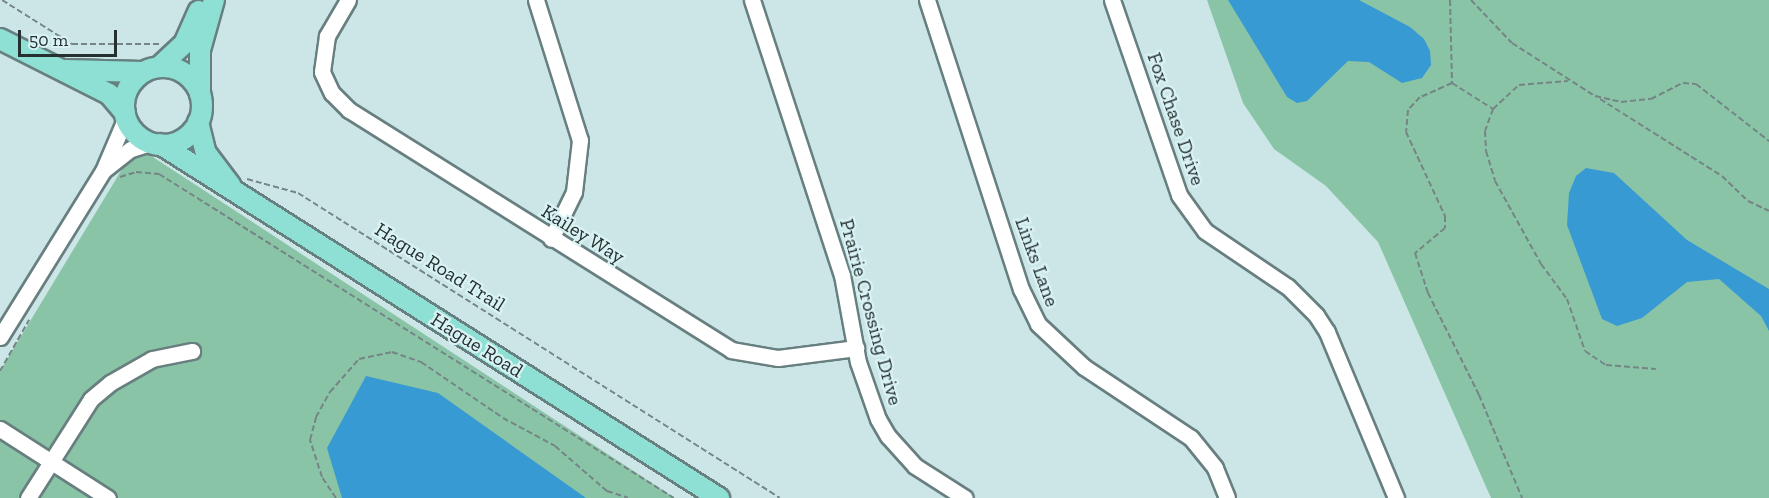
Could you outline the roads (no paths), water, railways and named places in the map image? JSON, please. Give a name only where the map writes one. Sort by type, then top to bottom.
[{"type":"main road","points":[[125,115],[127,91],[184,44],[203,0]]},
{"type":"main road","points":[[0,39],[66,70],[109,94],[135,133],[155,144],[178,141],[198,122],[200,50],[214,0]]},
{"type":"main road","points":[[66,70],[182,72],[200,94]]},
{"type":"main road","name":"Hague Road","points":[[198,122],[206,153],[238,184],[719,498]]},
{"type":"main road","name":"Hague Road","points":[[155,144],[214,181],[238,184]]},
{"type":"street","name":"Kailey Way","points":[[348,0],[327,36],[322,72],[332,93],[349,110],[731,350],[778,358],[856,348]]},
{"type":"street","points":[[536,0],[580,140],[574,192],[551,239]]},
{"type":"street","name":"Prairie Crossing Drive","points":[[752,0],[843,274],[863,379],[888,436],[915,466],[965,498]]},
{"type":"street","name":"Links Lane","points":[[927,0],[1021,289],[1038,324],[1084,367],[1191,438],[1215,468],[1227,498]]},
{"type":"street","name":"Fox Chase Drive","points":[[1112,0],[1179,195],[1205,231],[1288,287],[1316,315],[1327,332],[1396,498]]},
{"type":"street","points":[[110,175],[125,115]]},
{"type":"street","points":[[0,337],[110,175],[131,149],[155,144]]},
{"type":"street","points":[[28,498],[92,399],[110,383],[152,359],[192,351]]},
{"type":"street","points":[[0,429],[108,498]]},
{"type":"water","points":[[1228,0],[1359,0],[1410,27],[1424,39],[1430,51],[1431,65],[1422,78],[1402,83],[1369,62],[1348,61],[1307,101],[1297,103],[1287,97]]},
{"type":"water","points":[[1586,168],[1614,173],[1687,240],[1769,289],[1769,331],[1761,316],[1719,279],[1687,282],[1642,318],[1617,326],[1602,319],[1567,225],[1569,193],[1576,176]]},
{"type":"water","points":[[366,376],[438,393],[586,498],[342,498],[327,448]]}]
